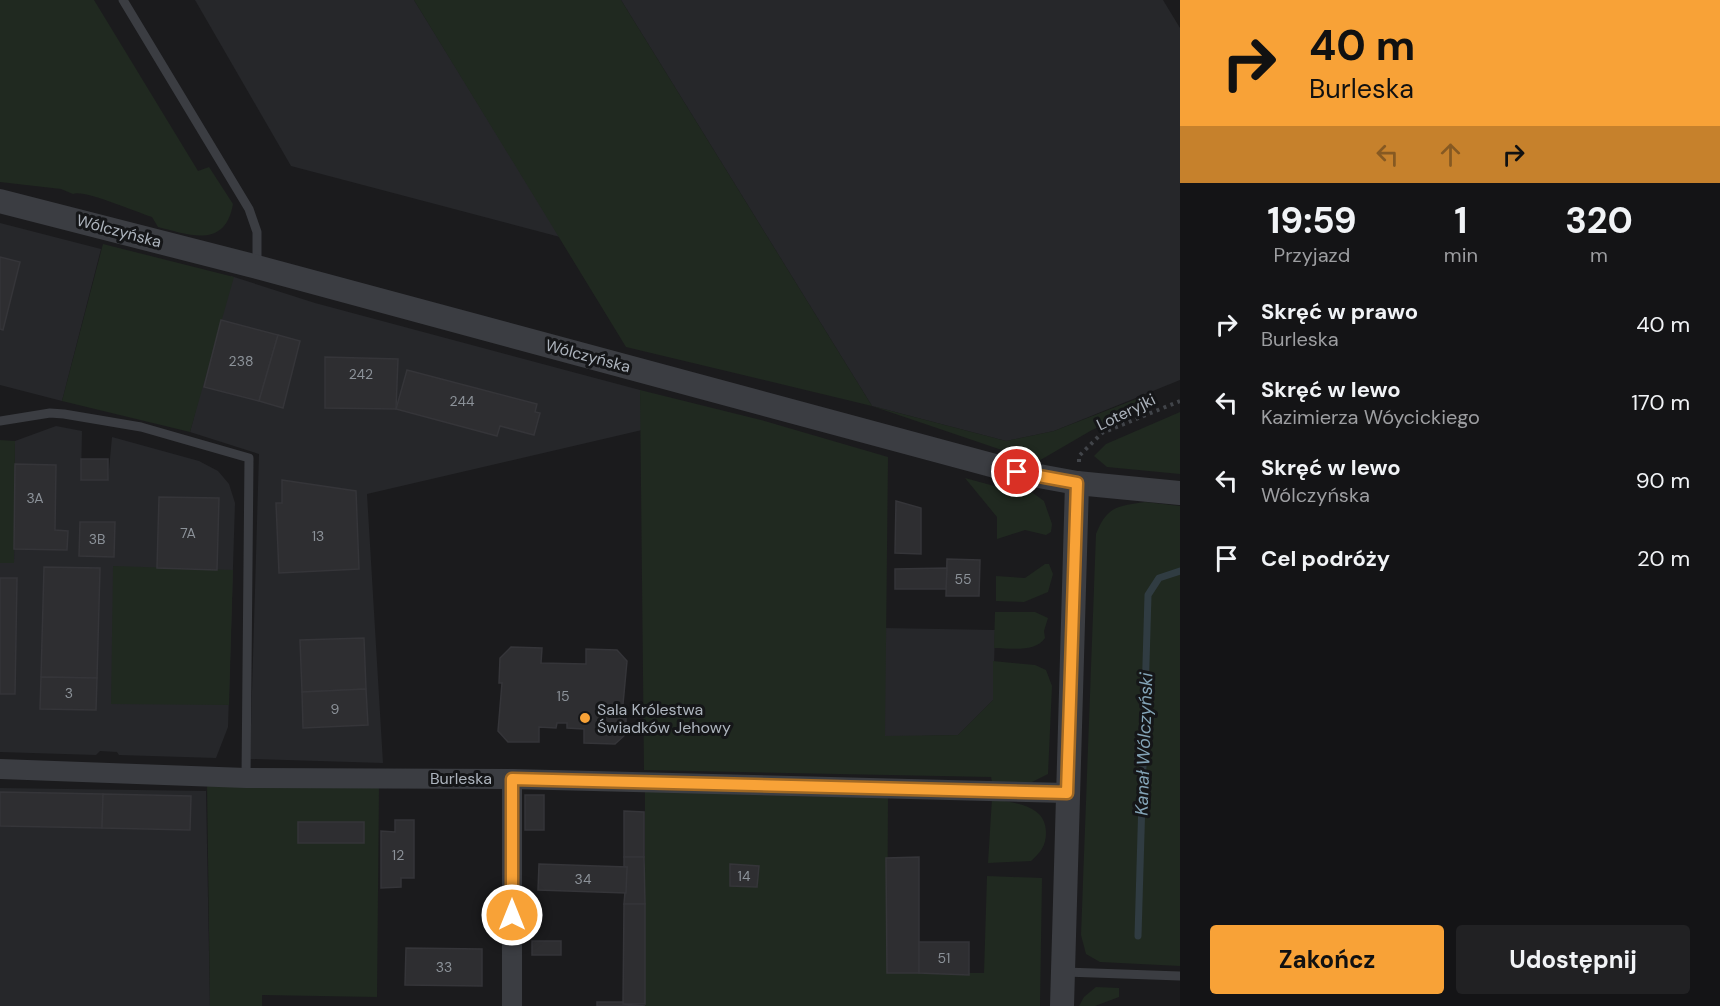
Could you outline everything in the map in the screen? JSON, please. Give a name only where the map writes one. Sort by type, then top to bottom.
[{"type":"street","name":"Wólczyńska","points":[[0,201],[257,267],[1017,472],[1077,483],[1180,493]]},
{"type":"street","points":[[1062,1006],[1077,483]]},
{"type":"street","name":"Burleska","points":[[0,769],[246,778],[512,779],[1067,793]]},
{"type":"street","points":[[512,779],[512,1006]]},
{"type":"lane","points":[[123,0],[249,208],[257,232],[257,267]]},
{"type":"lane","points":[[0,421],[50,413],[64,414],[141,427],[249,458],[246,778]]},
{"type":"lane","points":[[1063,972],[1180,976]]},
{"type":"path","name":"Loteryjki","points":[[1077,483],[1079,456],[1102,433],[1180,400]]},
{"type":"shaded area","points":[[0,0],[94,0],[198,171],[209,167],[233,204],[229,218],[222,228],[204,235],[182,233],[158,227],[152,217],[98,198],[79,193],[73,194],[61,189],[0,182]]},
{"type":"shaded area","points":[[195,0],[414,0],[560,237],[291,166]]},
{"type":"shaded area","points":[[414,0],[621,0],[872,406],[626,347]]},
{"type":"shaded area","points":[[621,0],[1163,0],[1180,28],[1180,380],[1054,431],[1006,441],[872,406]]},
{"type":"shaded area","points":[[0,223],[101,249],[62,401],[0,385]]},
{"type":"shaded area","points":[[103,244],[234,277],[190,432],[62,401]]},
{"type":"shaded area","points":[[231,276],[315,303],[640,390],[642,430],[367,494],[383,763],[250,759],[259,454],[190,432]]},
{"type":"shaded area","points":[[640,390],[761,420],[888,457],[885,736],[958,735],[993,700],[993,661],[1035,665],[1046,670],[1052,686],[1048,774],[1032,782],[992,782],[991,777],[644,770]]},
{"type":"shaded area","points":[[1144,396],[1150,405],[1092,430],[1037,462],[872,406],[1006,441],[1054,431]]},
{"type":"shaded area","points":[[1180,412],[1180,474],[1107,467],[1094,456],[1106,444]]},
{"type":"shaded area","points":[[56,426],[82,431],[81,480],[108,480],[112,437],[199,461],[218,471],[229,484],[235,503],[228,727],[216,758],[119,755],[117,752],[100,751],[96,755],[0,752],[0,563],[14,563],[15,441]]},
{"type":"shaded area","points":[[0,440],[15,441],[14,563],[0,563]]},
{"type":"shaded area","points":[[965,478],[1020,493],[1033,493],[1044,501],[1052,524],[1051,532],[1046,535],[1025,530],[997,539],[997,517]]},
{"type":"shaded area","points":[[1145,502],[1180,506],[1180,966],[1100,962],[1086,954],[1081,935],[1096,534],[1104,518],[1114,509]]},
{"type":"shaded area","points":[[1045,564],[1049,564],[1053,574],[1048,592],[1024,602],[996,601],[996,576],[1025,578]]},
{"type":"shaded area","points":[[113,566],[233,570],[229,705],[111,704]]},
{"type":"shaded area","points":[[995,612],[1035,612],[1048,618],[1044,631],[1045,638],[1041,643],[1029,648],[994,648]]},
{"type":"shaded area","points":[[884,628],[995,630],[993,700],[958,735],[885,737]]},
{"type":"shaded area","points":[[207,783],[379,785],[377,997],[262,995],[262,1006],[210,1006]]},
{"type":"shaded area","points":[[0,788],[206,791],[210,1006],[0,1006]]},
{"type":"shaded area","points":[[645,790],[888,795],[887,973],[984,973],[987,876],[1042,878],[1040,1006],[645,1006]]},
{"type":"shaded area","points":[[992,798],[1019,804],[1041,816],[1045,823],[1045,842],[1040,852],[1031,861],[988,863]]},
{"type":"shaded area","points":[[1096,987],[1119,988],[1119,997],[1095,1006],[1079,1006],[1084,997]]},
{"type":"building","points":[[0,257],[20,262],[3,330],[0,329]]},
{"type":"building","points":[[221,320],[278,335],[259,401],[204,387]]},
{"type":"building","points":[[278,335],[300,341],[283,408],[259,401]]},
{"type":"building","points":[[325,357],[398,359],[396,409],[325,408]]},
{"type":"building","points":[[407,370],[537,404],[535,412],[540,413],[534,435],[500,426],[497,436],[396,409]]},
{"type":"building","points":[[81,459],[108,459],[108,480],[81,480]]},
{"type":"building","points":[[15,464],[56,465],[55,530],[68,531],[67,550],[14,549]]},
{"type":"building","points":[[282,480],[356,491],[359,569],[279,573],[276,503],[282,503]]},
{"type":"building","points":[[159,497],[219,498],[217,570],[157,568]]},
{"type":"building","points":[[896,501],[921,508],[921,554],[895,553]]},
{"type":"building","points":[[80,522],[115,522],[114,557],[79,556]]},
{"type":"building","points":[[947,559],[980,560],[979,596],[946,596]]},
{"type":"building","points":[[44,567],[100,568],[97,678],[41,677]]},
{"type":"building","points":[[947,568],[946,589],[895,589],[895,569]]},
{"type":"building","points":[[0,578],[17,578],[15,694],[0,694]]},
{"type":"building","points":[[364,638],[366,689],[302,692],[300,640]]},
{"type":"building","points":[[511,647],[542,648],[541,663],[586,664],[586,649],[617,650],[627,661],[622,715],[626,715],[626,734],[615,744],[584,743],[584,729],[567,728],[567,723],[557,723],[556,728],[539,727],[539,742],[508,742],[498,731],[502,683],[499,683],[500,658]]},
{"type":"building","points":[[41,677],[97,678],[96,710],[40,709]]},
{"type":"building","points":[[366,689],[368,725],[303,728],[302,692]]},
{"type":"building","points":[[0,792],[103,794],[102,828],[0,826]]},
{"type":"building","points":[[103,794],[191,796],[190,830],[102,828]]},
{"type":"building","points":[[525,795],[544,795],[544,830],[525,830]]},
{"type":"building","points":[[624,811],[644,812],[644,857],[624,857]]},
{"type":"building","points":[[395,820],[414,820],[414,878],[401,878],[401,887],[381,888],[381,831],[395,832]]},
{"type":"building","points":[[298,822],[364,822],[364,843],[298,843]]},
{"type":"building","points":[[624,857],[644,857],[645,904],[624,904],[627,867],[624,867]]},
{"type":"building","points":[[919,857],[919,973],[887,973],[886,858]]},
{"type":"building","points":[[539,864],[627,867],[626,893],[538,890]]},
{"type":"building","points":[[730,864],[759,866],[757,887],[730,886]]},
{"type":"building","points":[[624,904],[645,904],[645,1004],[623,1004]]},
{"type":"building","points":[[532,941],[561,941],[561,955],[532,955]]},
{"type":"building","points":[[919,942],[969,942],[969,975],[919,973]]},
{"type":"building","points":[[406,948],[482,949],[482,986],[405,985]]},
{"type":"building","points":[[597,1002],[623,1002],[623,1004],[645,1006],[597,1006]]},
{"type":"waterway","name":"Kanał Wólczyński","points":[[1138,936],[1148,595],[1159,578],[1180,571]]},
{"type":"place","name":"Sala Królestwa Świadków Jehowy","points":[[585,718]]},
{"type":"route","points":[[512,915],[512,779],[1067,793],[1077,483],[1017,472]]}]
